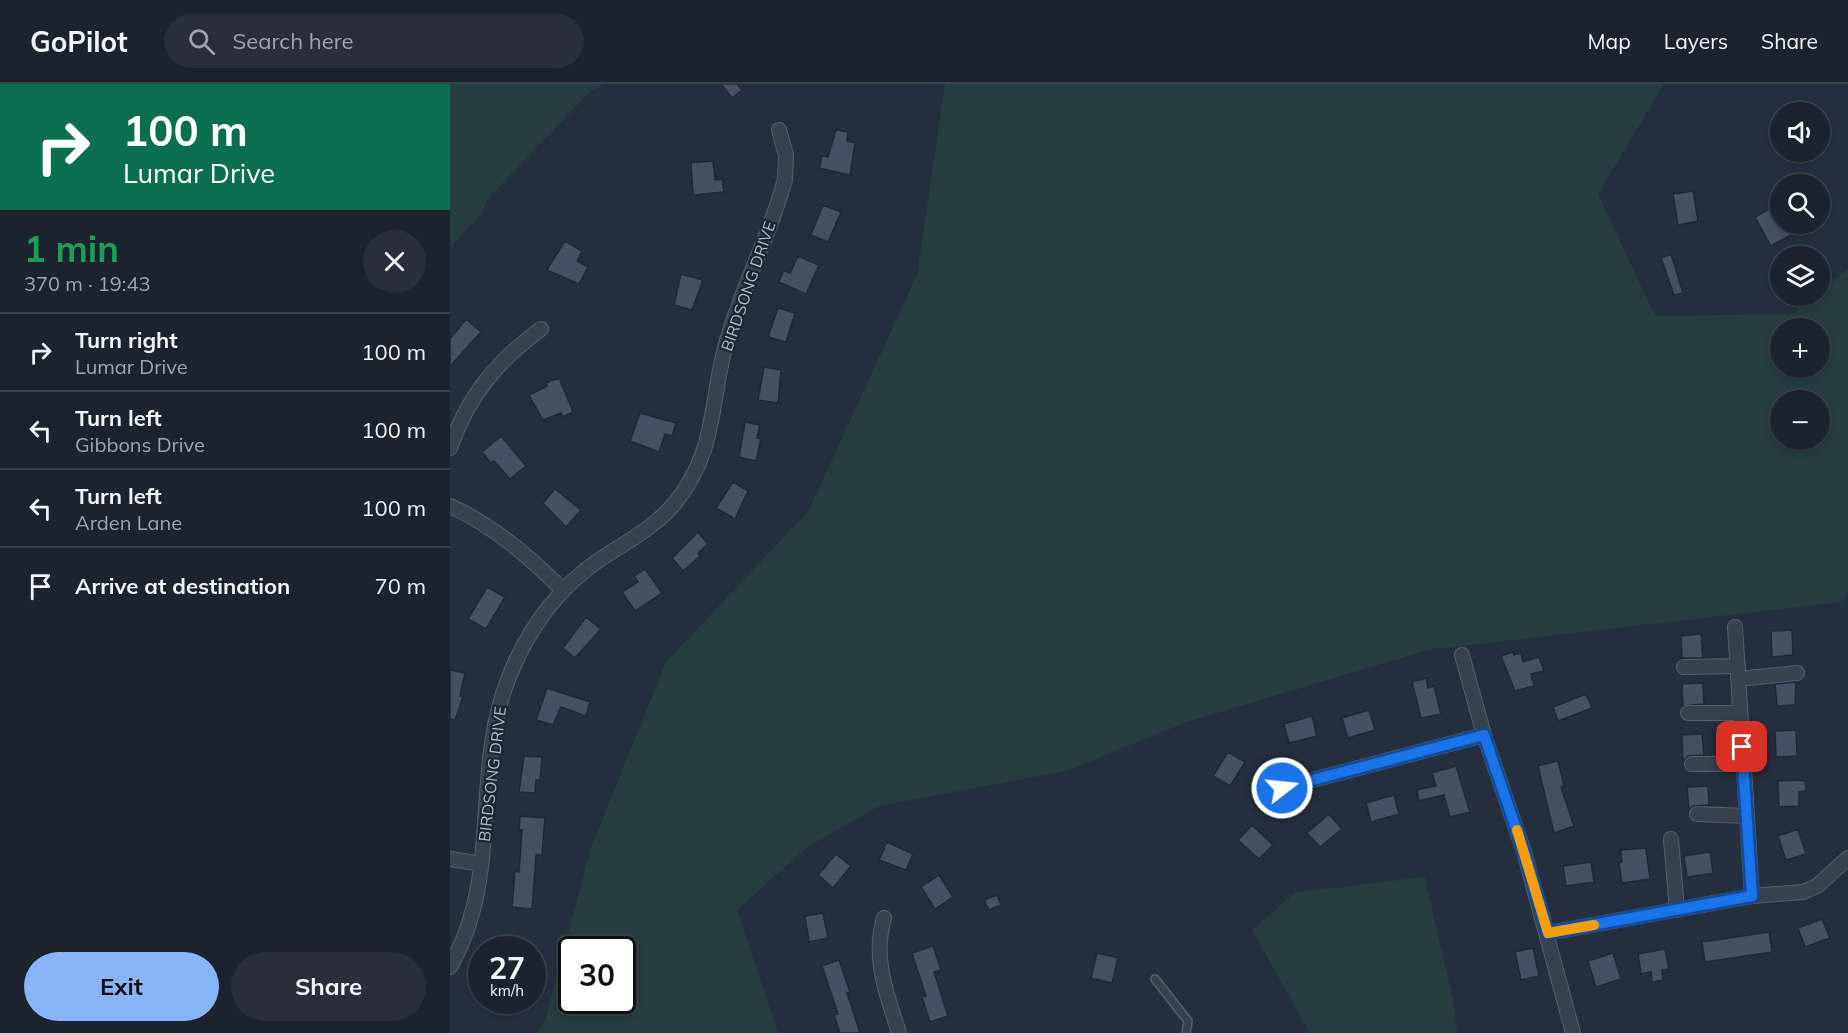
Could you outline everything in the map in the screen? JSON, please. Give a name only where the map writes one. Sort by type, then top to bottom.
[{"type":"street","name":"BIRDSONG DRIVE","points":[[450,968],[473,916],[481,864],[495,722],[502,696],[534,629],[562,590],[580,574],[656,522],[673,505],[698,468],[708,442],[728,338],[785,179],[786,155],[779,130]]},
{"type":"street","points":[[450,448],[470,402],[484,380],[509,353],[541,329]]},
{"type":"street","points":[[450,506],[480,521],[516,546],[562,590]]},
{"type":"street","points":[[1735,627],[1752,896]]},
{"type":"street","points":[[1462,655],[1484,735],[1525,855],[1548,933],[1573,1033]]},
{"type":"street","points":[[1684,667],[1738,673],[1797,673]]},
{"type":"street","points":[[1688,713],[1740,713]]},
{"type":"street","points":[[1282,788],[1484,735]]},
{"type":"street","points":[[1692,764],[1743,764]]},
{"type":"street","points":[[1697,814],[1746,816]]},
{"type":"street","points":[[1671,839],[1677,910]]},
{"type":"street","points":[[1548,933],[1752,896],[1803,892],[1816,886],[1848,858]]},
{"type":"street","points":[[450,859],[481,864]]},
{"type":"street","points":[[884,918],[878,960],[899,1033]]},
{"type":"lane","points":[[1155,979],[1188,1021],[1186,1033]]},
{"type":"green space","points":[[450,84],[604,84],[588,94],[489,197],[482,212],[450,248]]},
{"type":"green space","points":[[945,84],[1664,84],[1598,194],[1655,316],[1793,314],[1803,306],[1830,306],[1830,284],[1848,269],[1848,592],[1842,602],[1428,650],[1187,722],[1066,771],[879,806],[807,847],[737,910],[778,1033],[537,1033],[545,1021],[558,972],[558,1014],[636,1014],[636,936],[568,936],[590,851],[666,662],[808,512],[917,275]]},
{"type":"green space","points":[[1425,877],[1454,1005],[1457,1033],[1310,1033],[1252,930],[1296,892]]},
{"type":"building","points":[[721,84],[737,84],[742,90],[732,98]]},
{"type":"building","points":[[836,130],[848,132],[847,141],[855,143],[850,175],[819,168],[822,156],[828,157]]},
{"type":"building","points":[[713,161],[715,180],[722,179],[724,192],[693,195],[691,163]]},
{"type":"building","points":[[1693,191],[1698,221],[1678,225],[1673,194]]},
{"type":"building","points":[[823,205],[841,212],[828,242],[811,235]]},
{"type":"building","points":[[1770,209],[1770,234],[1792,234],[1771,246],[1755,217]]},
{"type":"building","points":[[565,241],[582,251],[577,261],[588,267],[579,284],[547,270]]},
{"type":"building","points":[[1671,254],[1683,293],[1674,295],[1661,258]]},
{"type":"building","points":[[798,256],[819,265],[806,294],[779,282],[784,270],[790,273]]},
{"type":"building","points":[[681,274],[703,280],[692,310],[674,305]]},
{"type":"building","points":[[778,308],[795,313],[786,342],[768,337]]},
{"type":"building","points":[[466,319],[481,332],[450,366],[450,339]]},
{"type":"building","points":[[764,367],[781,370],[778,403],[758,400]]},
{"type":"building","points":[[559,378],[573,412],[562,417],[561,413],[543,420],[529,395],[547,386],[546,383]]},
{"type":"building","points":[[640,413],[676,423],[672,436],[665,434],[659,452],[630,441]]},
{"type":"building","points":[[745,422],[760,425],[757,438],[761,439],[756,461],[739,457]]},
{"type":"building","points":[[501,436],[526,466],[510,479],[494,461],[491,463],[482,452]]},
{"type":"building","points":[[733,482],[748,491],[735,519],[716,508]]},
{"type":"building","points":[[555,489],[581,510],[566,527],[543,503]]},
{"type":"building","points":[[698,532],[708,544],[698,553],[700,556],[683,571],[672,558]]},
{"type":"building","points":[[645,569],[662,593],[635,611],[622,592],[638,582],[634,576]]},
{"type":"building","points":[[487,587],[505,597],[486,629],[468,619]]},
{"type":"building","points":[[586,617],[601,629],[575,658],[563,648]]},
{"type":"building","points":[[1792,630],[1793,655],[1772,657],[1771,631]]},
{"type":"building","points":[[1701,634],[1703,658],[1682,658],[1681,636]]},
{"type":"building","points":[[1513,652],[1514,655],[1521,653],[1523,662],[1539,657],[1544,671],[1531,674],[1534,686],[1515,691],[1501,656]]},
{"type":"building","points":[[450,670],[465,673],[460,696],[463,697],[455,720],[450,719]]},
{"type":"building","points":[[1426,678],[1428,688],[1434,686],[1441,714],[1421,718],[1412,682]]},
{"type":"building","points":[[1796,682],[1795,705],[1777,706],[1775,684]]},
{"type":"building","points":[[1703,683],[1704,704],[1683,706],[1682,684]]},
{"type":"building","points":[[547,688],[590,702],[586,716],[561,707],[553,725],[536,720]]},
{"type":"building","points":[[1586,694],[1592,708],[1558,721],[1553,707]]},
{"type":"building","points":[[1369,710],[1375,730],[1348,738],[1342,718]]},
{"type":"building","points":[[1312,716],[1317,736],[1289,743],[1284,724]]},
{"type":"building","points":[[1796,730],[1797,756],[1776,757],[1775,731]]},
{"type":"building","points":[[1702,734],[1704,755],[1688,756],[1683,761],[1682,735]]},
{"type":"building","points":[[1228,752],[1245,762],[1230,786],[1213,776]]},
{"type":"building","points":[[524,756],[542,757],[540,780],[536,780],[535,793],[519,792]]},
{"type":"building","points":[[1558,761],[1564,786],[1561,787],[1574,826],[1554,833],[1538,766]]},
{"type":"building","points":[[1456,766],[1470,812],[1450,817],[1444,795],[1419,801],[1417,790],[1436,786],[1432,773]]},
{"type":"building","points":[[1778,781],[1805,781],[1806,791],[1799,792],[1799,806],[1779,807]]},
{"type":"building","points":[[1708,786],[1709,805],[1693,806],[1689,811],[1687,787]]},
{"type":"building","points":[[1394,795],[1399,814],[1371,822],[1366,803]]},
{"type":"building","points":[[1329,814],[1342,829],[1320,847],[1307,833]]},
{"type":"building","points":[[520,816],[545,818],[542,855],[536,855],[532,909],[512,907],[515,871],[519,872],[522,830],[519,829]]},
{"type":"building","points":[[1252,825],[1273,845],[1259,859],[1238,840]]},
{"type":"building","points":[[1798,829],[1806,854],[1786,860],[1778,836]]},
{"type":"building","points":[[887,842],[913,854],[906,870],[879,860]]},
{"type":"building","points":[[1646,848],[1650,879],[1622,883],[1619,863],[1622,862],[1621,850]]},
{"type":"building","points":[[1710,852],[1713,873],[1687,877],[1684,856]]},
{"type":"building","points":[[836,854],[851,866],[833,888],[818,875]]},
{"type":"building","points":[[1591,862],[1594,882],[1566,886],[1563,866]]},
{"type":"building","points":[[939,875],[953,897],[935,909],[921,887]]},
{"type":"building","points":[[997,895],[1001,905],[989,910],[984,900]]},
{"type":"building","points":[[823,913],[828,938],[809,942],[805,916]]},
{"type":"building","points":[[1822,919],[1830,938],[1805,947],[1798,928]]},
{"type":"building","points":[[1769,932],[1772,952],[1705,962],[1702,942]]},
{"type":"building","points":[[933,946],[941,970],[934,972],[948,1016],[930,1022],[922,997],[926,996],[912,953]]},
{"type":"building","points":[[1533,948],[1539,976],[1521,980],[1515,952]]},
{"type":"building","points":[[1665,949],[1669,969],[1662,970],[1663,980],[1652,982],[1651,972],[1641,974],[1638,954]]},
{"type":"building","points":[[1097,953],[1118,958],[1112,983],[1091,978]]},
{"type":"building","points":[[1613,953],[1621,979],[1596,987],[1588,961]]},
{"type":"building","points":[[839,960],[860,1033],[840,1033],[834,1015],[838,1014],[822,966]]},
{"type":"slow traffic","points":[[1517,830],[1548,933],[1594,925]]},
{"type":"route","points":[[1282,788],[1484,735],[1517,830],[1548,933],[1752,896],[1742,747]]}]
